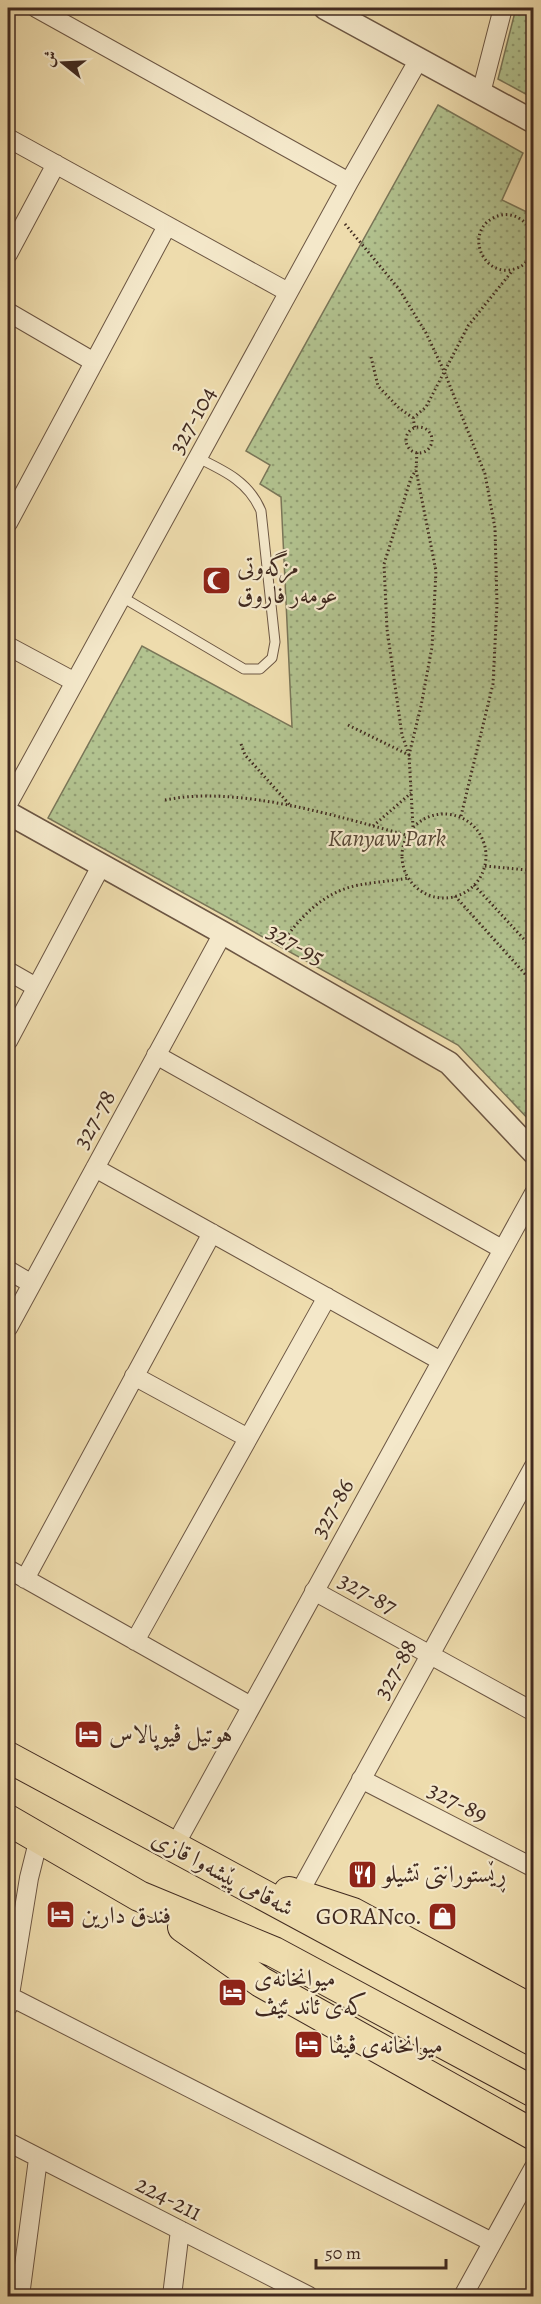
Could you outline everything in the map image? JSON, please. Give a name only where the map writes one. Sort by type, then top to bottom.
[{"type":"highway","name":"شەقامی پێشەوا قازی","points":[[8,1757],[534,2041]]},
{"type":"highway","name":"شەقامی پێشەوا قازی","points":[[8,1820],[139,1896],[274,1952],[534,2092]]},
{"type":"highway","points":[[239,1881],[298,1895],[353,1913],[534,2011]]},
{"type":"highway","points":[[139,1896],[261,1982],[534,2135]]},
{"type":"street","points":[[36,8],[349,182]]},
{"type":"street","points":[[325,8],[534,122]]},
{"type":"street","points":[[481,93],[503,8]]},
{"type":"street","name":"327-104","points":[[8,804],[288,292],[419,59]]},
{"type":"street","points":[[8,138],[288,292]]},
{"type":"street","points":[[8,254],[56,164]]},
{"type":"street","points":[[8,523],[167,226]]},
{"type":"street","points":[[8,312],[94,362]]},
{"type":"street","points":[[8,646],[75,682]]},
{"type":"street","name":"327-95","points":[[8,813],[449,1063],[534,1153]]},
{"type":"street","points":[[8,1041],[101,866]]},
{"type":"street","name":"327-78","points":[[8,1328],[223,933]]},
{"type":"street","points":[[8,971],[36,987]]},
{"type":"street","points":[[156,1055],[502,1249]]},
{"type":"street","points":[[95,1168],[441,1361]]},
{"type":"street","name":"327-86","points":[[174,1847],[534,1193]]},
{"type":"street","points":[[25,1579],[212,1233]]},
{"type":"street","points":[[8,1270],[32,1284]]},
{"type":"street","points":[[135,1641],[327,1297]]},
{"type":"street","points":[[134,1376],[248,1438]]},
{"type":"street","name":"327-88","points":[[298,1895],[534,1466]]},
{"type":"street","points":[[8,1569],[251,1706]]},
{"type":"street","name":"327-87","points":[[314,1591],[534,1712]]},
{"type":"street","name":"327-89","points":[[361,1779],[534,1868]]},
{"type":"street","points":[[8,1829],[39,1838],[29,1878],[8,2002],[492,2242]]},
{"type":"street","name":"224-211","points":[[8,2142],[309,2296]]},
{"type":"street","points":[[20,2296],[38,2159]]},
{"type":"street","points":[[463,2296],[534,2168]]},
{"type":"street","points":[[172,2296],[180,2230]]},
{"type":"lane","points":[[122,597],[244,669],[260,669],[272,658],[275,642],[261,511],[256,498],[247,487],[236,478],[198,458]]},
{"type":"path","points":[[332,213],[345,224],[399,290],[426,333],[444,371],[485,474],[495,528],[497,604],[493,684],[461,816]]},
{"type":"path","points":[[513,270],[496,269],[483,258],[478,242],[484,225],[499,216],[516,216],[530,227],[534,236]]},
{"type":"path","points":[[413,418],[426,407],[468,326],[513,270],[528,260],[534,247]]},
{"type":"path","points":[[371,357],[378,386],[399,408],[413,418],[415,428]]},
{"type":"path","points":[[419,427],[426,429],[432,440],[426,451],[417,452],[410,449],[406,441],[408,433],[419,427]]},
{"type":"path","points":[[409,755],[432,647],[436,571],[416,470],[417,452]]},
{"type":"path","points":[[413,827],[409,755],[402,735],[387,629],[384,564],[411,478],[416,470]]},
{"type":"path","points":[[348,725],[409,755]]},
{"type":"path","points":[[241,744],[245,756],[291,806]]},
{"type":"path","points":[[373,826],[411,793]]},
{"type":"path","points":[[165,800],[183,796],[246,799],[291,806],[406,835]]},
{"type":"path","points":[[446,813],[461,816],[478,830],[485,843],[485,866],[479,879],[467,891],[455,897],[432,897],[419,890],[408,878],[402,865],[402,849],[406,835],[429,815],[446,813]]},
{"type":"path","points":[[485,866],[526,870],[534,874]]},
{"type":"path","points":[[269,959],[293,927],[315,904],[347,888],[408,878]]},
{"type":"path","points":[[473,885],[534,950]]},
{"type":"path","points":[[455,897],[534,984]]},
{"type":"green space","points":[[516,8],[533,8],[533,98],[498,79]]},
{"type":"green space","name":"Kanyaw Park","points":[[438,105],[523,153],[502,200],[533,215],[533,1124],[458,1045],[48,818],[142,646],[292,727],[281,497],[260,484],[270,465],[246,451]]},
{"type":"place","name":"مزگەوتی عومەر فاروق","points":[[216,581]]},
{"type":"place","name":"هوتیل ڤیوپالاس","points":[[88,1734]]},
{"type":"place","name":"ڕێستورانتی تشیلو","points":[[362,1874]]},
{"type":"place","name":"فندق دارين","points":[[60,1915]]},
{"type":"place","name":"GORANco.","points":[[443,1916]]},
{"type":"place","name":"میوانخانەی کەی ئاند ئێڤ","points":[[233,1992]]},
{"type":"place","name":"میوانخانەی ڤیڤا","points":[[308,2045]]}]
